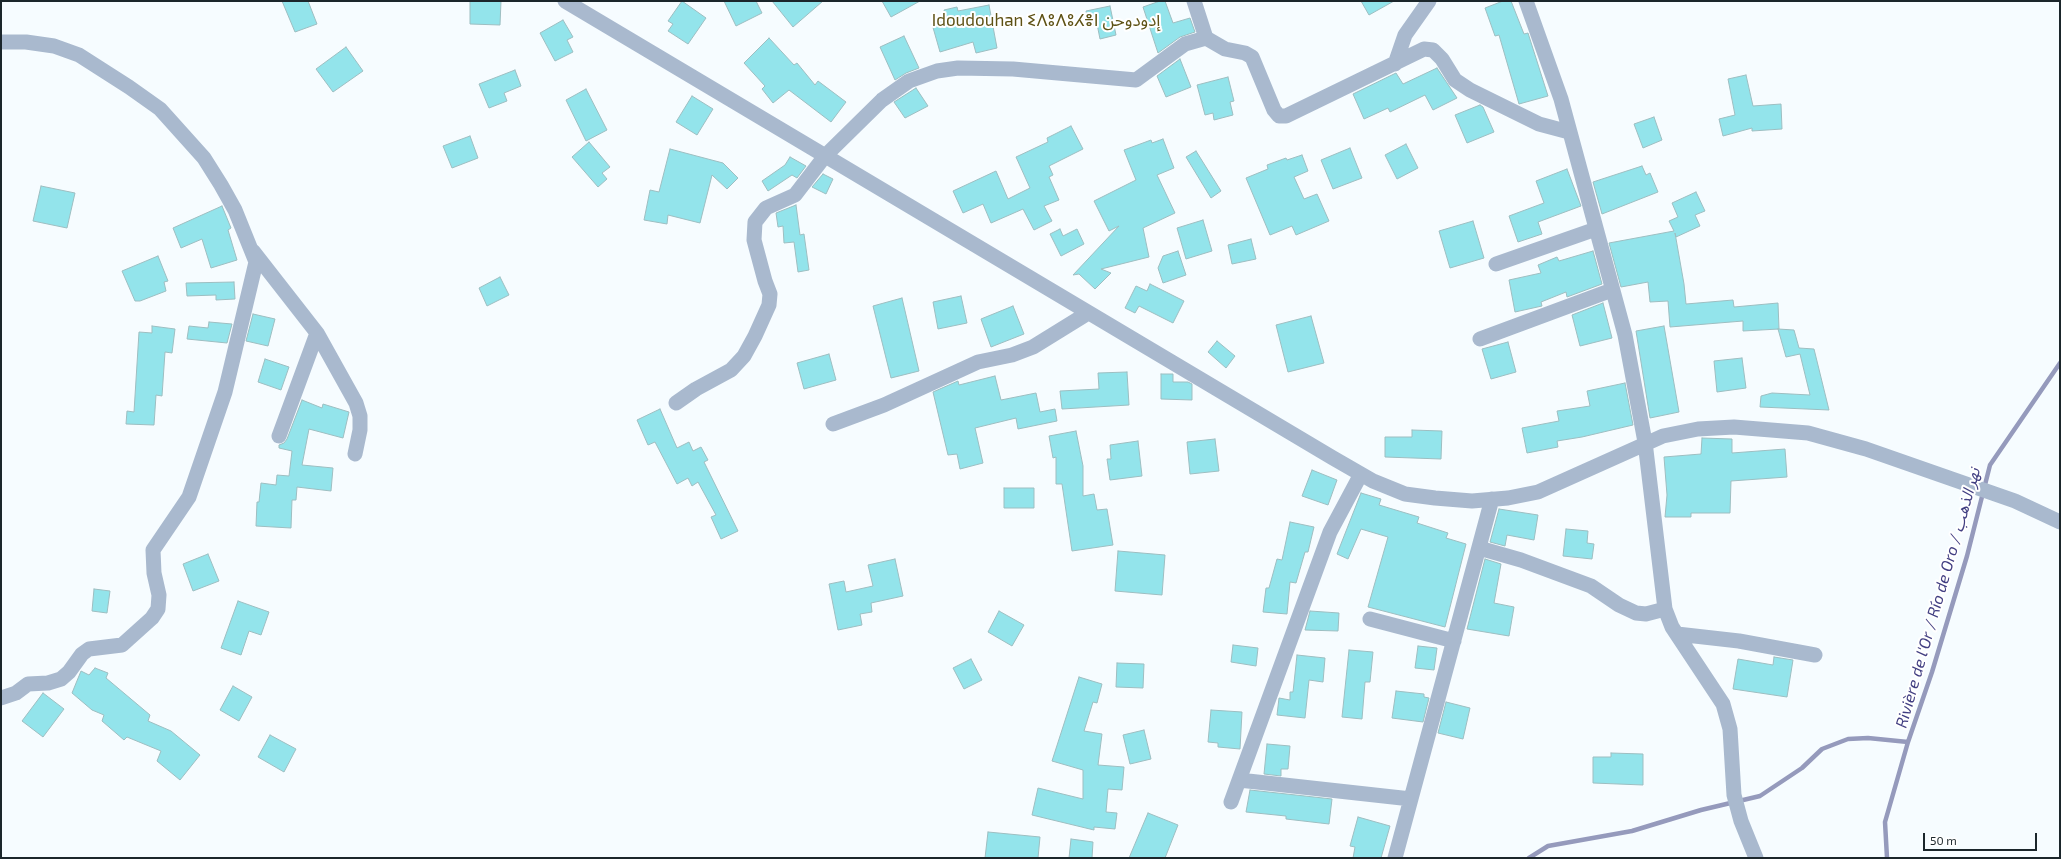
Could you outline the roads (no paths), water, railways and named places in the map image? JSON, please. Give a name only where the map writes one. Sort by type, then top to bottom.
[{"type":"street","points":[[565,1],[1361,474],[1405,494],[1472,501],[1508,498],[1538,492],[1645,442],[1663,436],[1698,429],[1734,427],[1808,433],[1866,449],[2015,501],[2060,522]]},
{"type":"street","points":[[1194,1],[1206,38],[1225,49],[1244,53],[1252,57],[1274,110],[1279,116],[1286,116],[1341,88],[1395,64],[1424,48],[1433,50],[1442,59],[1455,80],[1470,90],[1539,124],[1569,132]]},
{"type":"street","points":[[1395,64],[1405,35],[1429,1]]},
{"type":"street","points":[[1526,1],[1560,99],[1625,335],[1645,442],[1665,609],[1677,634],[1723,704],[1730,729],[1734,795],[1741,821],[1756,858]]},
{"type":"street","points":[[676,403],[696,389],[732,370],[744,356],[763,317],[768,305],[770,294],[754,240],[755,222],[766,208],[795,195],[825,156],[882,100],[909,81],[937,71],[958,68],[1013,69],[1136,80],[1185,44],[1206,38]]},
{"type":"street","points":[[1,42],[26,42],[54,46],[79,55],[130,87],[160,110],[208,165],[235,210],[256,262],[226,392],[189,497],[153,550],[154,573],[159,595],[158,609],[152,618],[122,645],[89,649],[82,654],[69,672],[61,679],[48,683],[28,684],[16,693],[1,698]]},
{"type":"street","points":[[1496,264],[1596,229]]},
{"type":"street","points":[[250,247],[317,333],[356,403],[360,416],[360,430],[355,454]]},
{"type":"street","points":[[1480,339],[1612,290]]},
{"type":"street","points":[[833,424],[884,406],[978,362],[1012,355],[1033,347],[1088,313]]},
{"type":"street","points":[[279,436],[317,333]]},
{"type":"street","points":[[1231,802],[1330,532],[1361,474]]},
{"type":"street","points":[[1395,858],[1492,500]]},
{"type":"street","points":[[1479,548],[1522,560],[1591,586],[1619,605],[1636,613],[1646,614],[1665,609]]},
{"type":"street","points":[[1370,619],[1454,641]]},
{"type":"street","points":[[1677,634],[1739,641],[1815,655]]},
{"type":"street","points":[[1239,780],[1411,799]]},
{"type":"waterway","name":"Rivière de l'Or / Río de Oro / نهر الذهب","points":[[1887,858],[1885,822],[1908,742],[1932,672],[1967,556],[1990,465],[2060,363]]},
{"type":"waterway","points":[[1529,858],[1548,846],[1632,831],[1701,810],[1760,796],[1802,768],[1822,749],[1848,739],[1868,738],[1908,742]]},
{"type":"district","name":"Idoudouhan ⵉⴷⵓⴷⵓⵃⴻⵏ إدودوحن","points":[[1046,20]]}]
